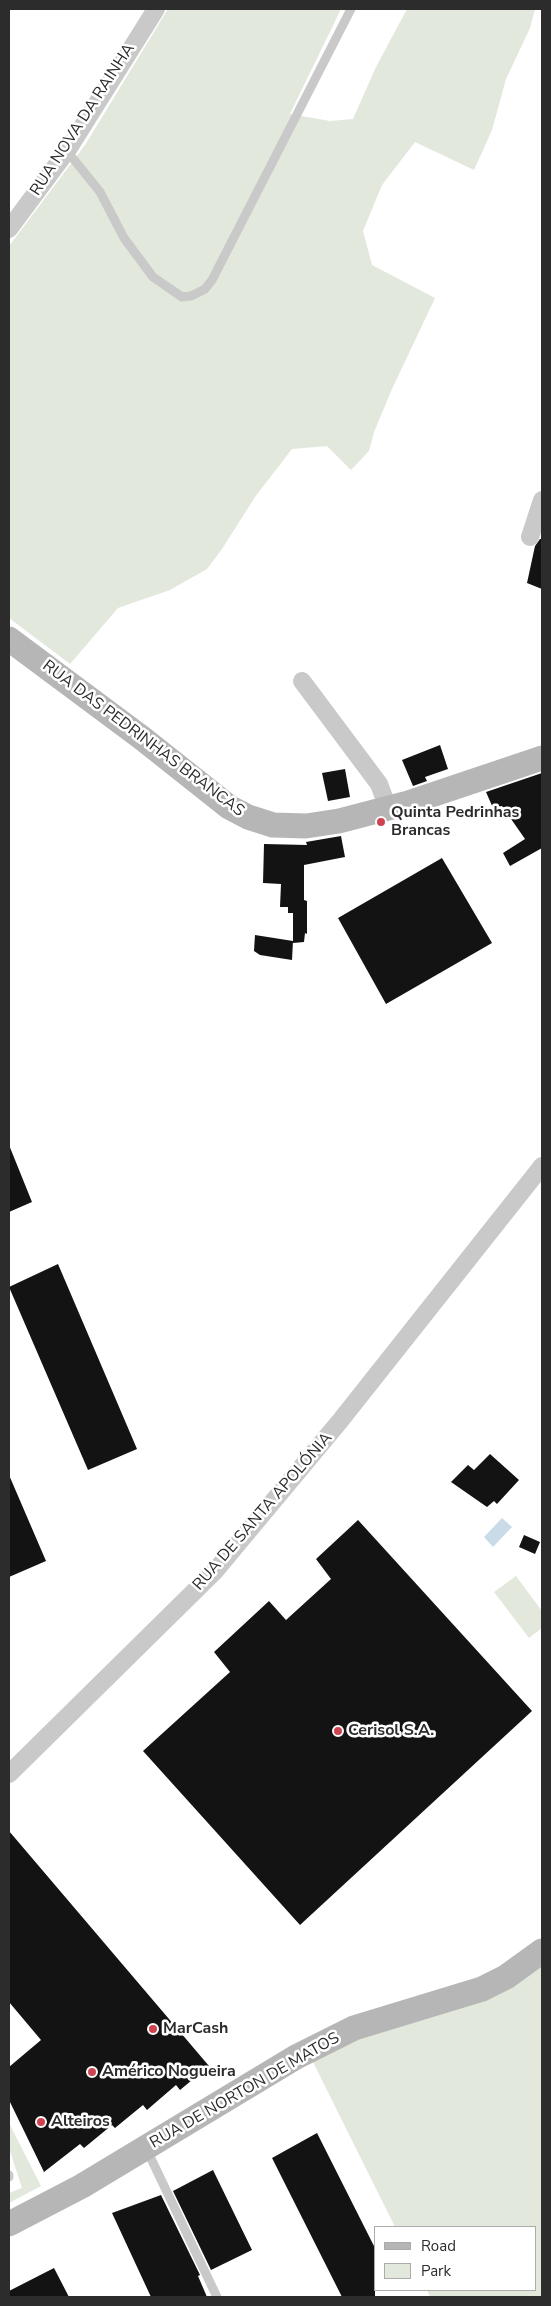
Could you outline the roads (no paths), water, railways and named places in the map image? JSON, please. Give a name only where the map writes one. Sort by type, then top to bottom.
[{"type":"street","name":"RUA NOVA DA RAINHA","points":[[9,229],[67,151],[156,9]]},
{"type":"street","points":[[530,537],[542,500]]},
{"type":"street","name":"RUA DAS PEDRINHAS BRANCAS","points":[[9,639],[142,738],[208,791],[248,817],[273,825],[306,826],[339,821],[388,808],[542,758]]},
{"type":"street","points":[[302,681],[379,784],[388,808]]},
{"type":"street","name":"RUA DE SANTA APOLÓNIA","points":[[9,1774],[215,1571],[400,1346],[542,1166]]},
{"type":"street","name":"RUA DE NORTON DE MATOS","points":[[9,2224],[146,2148],[296,2057],[354,2028],[482,1990],[506,1978],[542,1951]]},
{"type":"lane","points":[[67,151],[100,192],[124,238],[153,277],[182,297],[191,296],[205,289],[212,280],[350,9]]},
{"type":"lane","points":[[146,2148],[217,2297]]},
{"type":"water","points":[[502,1518],[512,1527],[493,1547],[484,1537]]},
{"type":"place","name":"Quinta Pedrinhas Brancas","points":[[381,822]]},
{"type":"place","name":"Cerisol S.A.","points":[[338,1731]]},
{"type":"place","name":"MarCash","points":[[153,2029]]},
{"type":"place","name":"Américo Nogueira","points":[[92,2072]]},
{"type":"place","name":"Alteiros","points":[[41,2122]]}]
